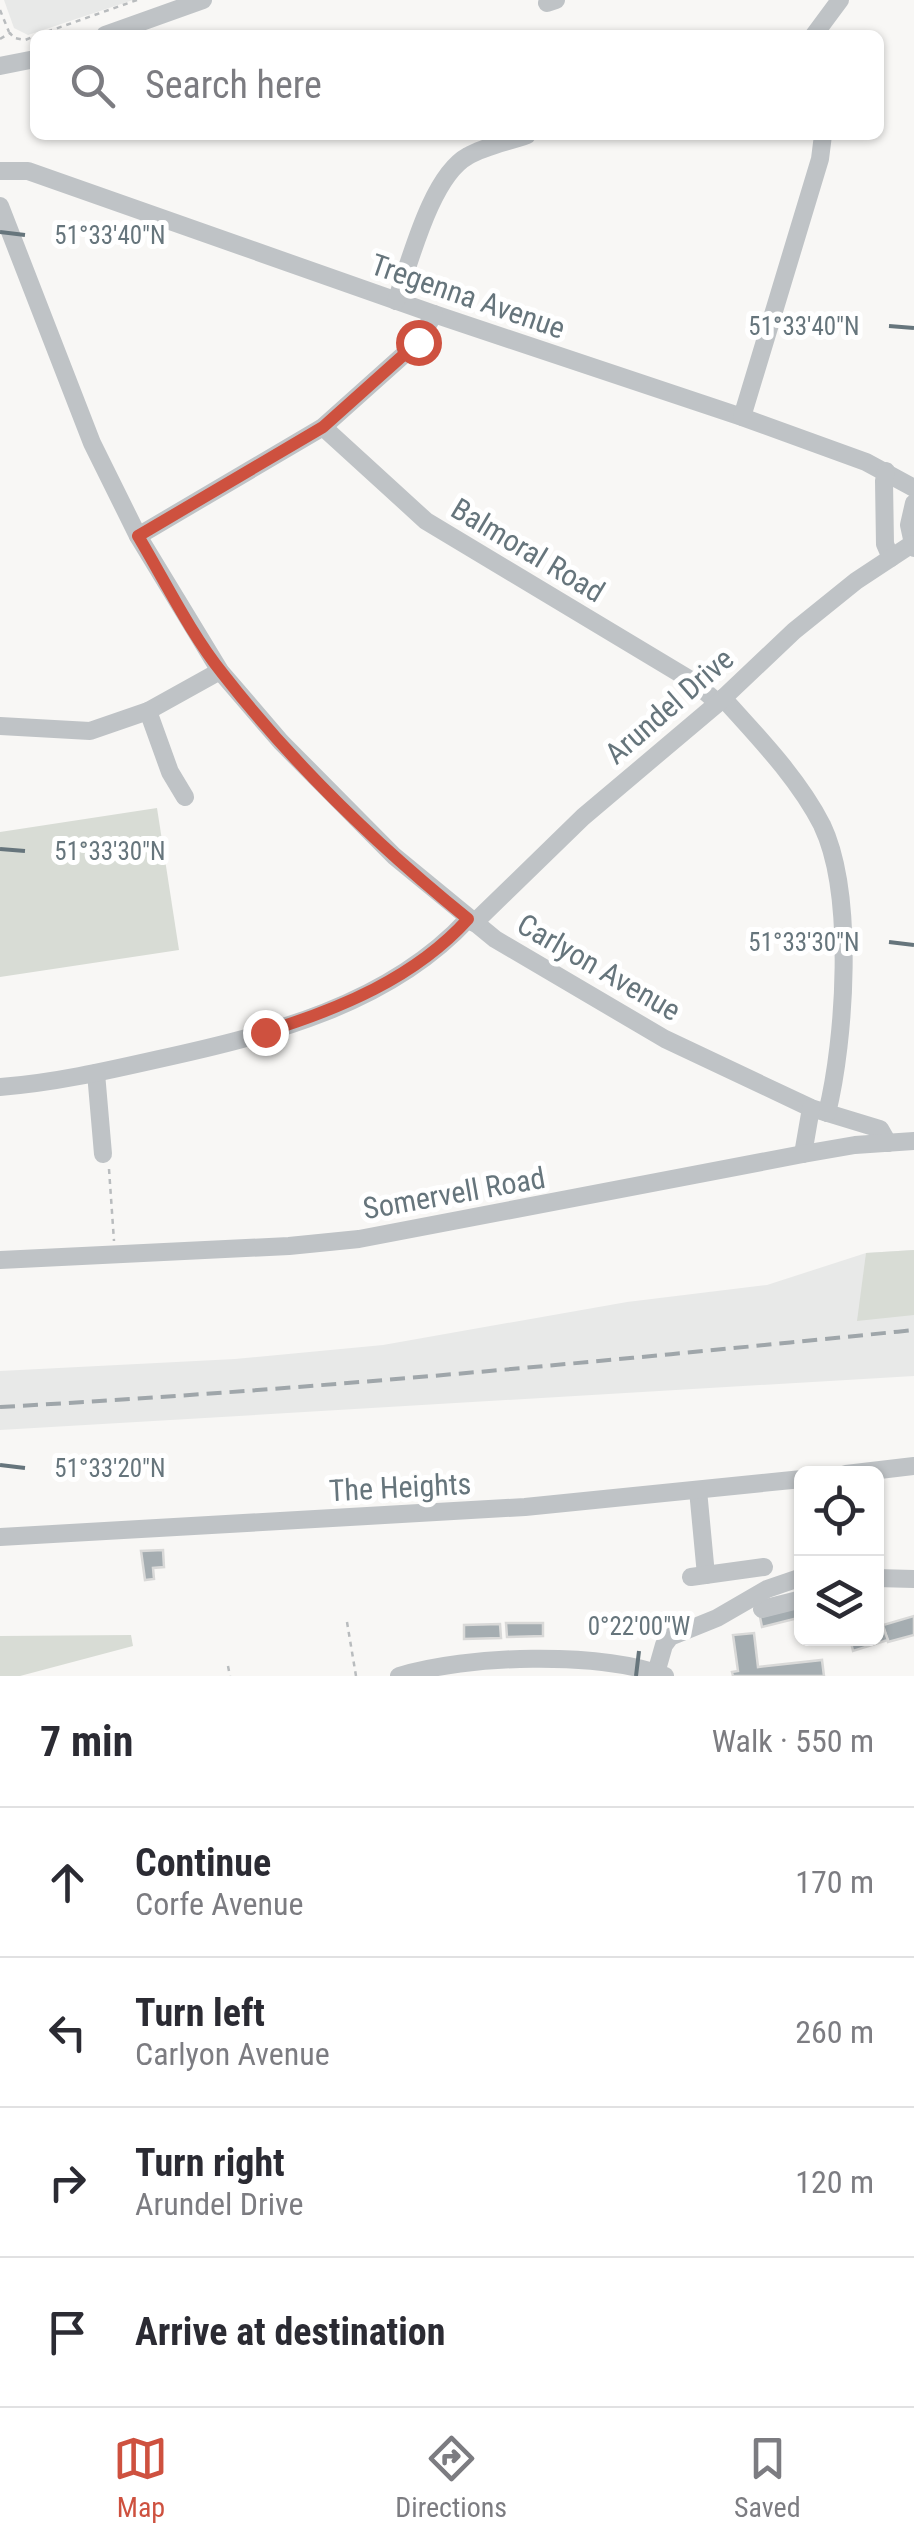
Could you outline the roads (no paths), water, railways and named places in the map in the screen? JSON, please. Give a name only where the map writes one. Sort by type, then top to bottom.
[{"type":"street","points":[[119,30],[204,0]]},
{"type":"street","points":[[818,30],[840,0]]},
{"type":"street","points":[[4,52],[30,58]]},
{"type":"street","points":[[396,301],[440,186],[452,169],[468,156],[513,140]]},
{"type":"street","points":[[742,418],[822,140]]},
{"type":"street","name":"Tregenna Avenue","points":[[0,172],[28,171],[742,418],[886,471],[914,488]]},
{"type":"street","name":"Carlyon Avenue","points":[[0,206],[92,443],[138,536],[220,671],[281,742],[394,856],[471,921],[665,1039],[819,1110],[880,1129],[888,1143]]},
{"type":"street","points":[[138,536],[323,427],[418,342],[434,314]]},
{"type":"street","name":"Balmoral Road","points":[[323,427],[426,521],[721,700],[806,798],[832,854],[840,906],[841,997],[836,1078],[803,1154]]},
{"type":"street","points":[[886,471],[885,544],[891,558]]},
{"type":"street","points":[[913,546],[909,526],[914,503]]},
{"type":"street","name":"Arundel Drive","points":[[0,1087],[96,1074],[233,1042],[327,1011],[412,966],[471,921],[816,612],[913,546]]},
{"type":"street","points":[[0,726],[90,731],[148,711],[220,671]]},
{"type":"street","points":[[148,711],[170,772],[186,797]]},
{"type":"street","points":[[96,1074],[103,1154]]},
{"type":"street","name":"Somervell Road","points":[[0,1260],[358,1239],[803,1154],[914,1141]]},
{"type":"street","points":[[884,1470],[914,1466]]},
{"type":"street","name":"The Heights","points":[[0,1537],[525,1507],[794,1479]]},
{"type":"street","points":[[698,1490],[699,1576],[764,1566]]},
{"type":"street","points":[[884,1578],[914,1579]]},
{"type":"street","points":[[400,1676],[461,1663],[534,1658],[660,1674],[664,1645],[670,1637],[794,1580]]},
{"type":"street","points":[[762,1609],[794,1601]]},
{"type":"railway","points":[[0,1407],[458,1374],[914,1330]]}]
